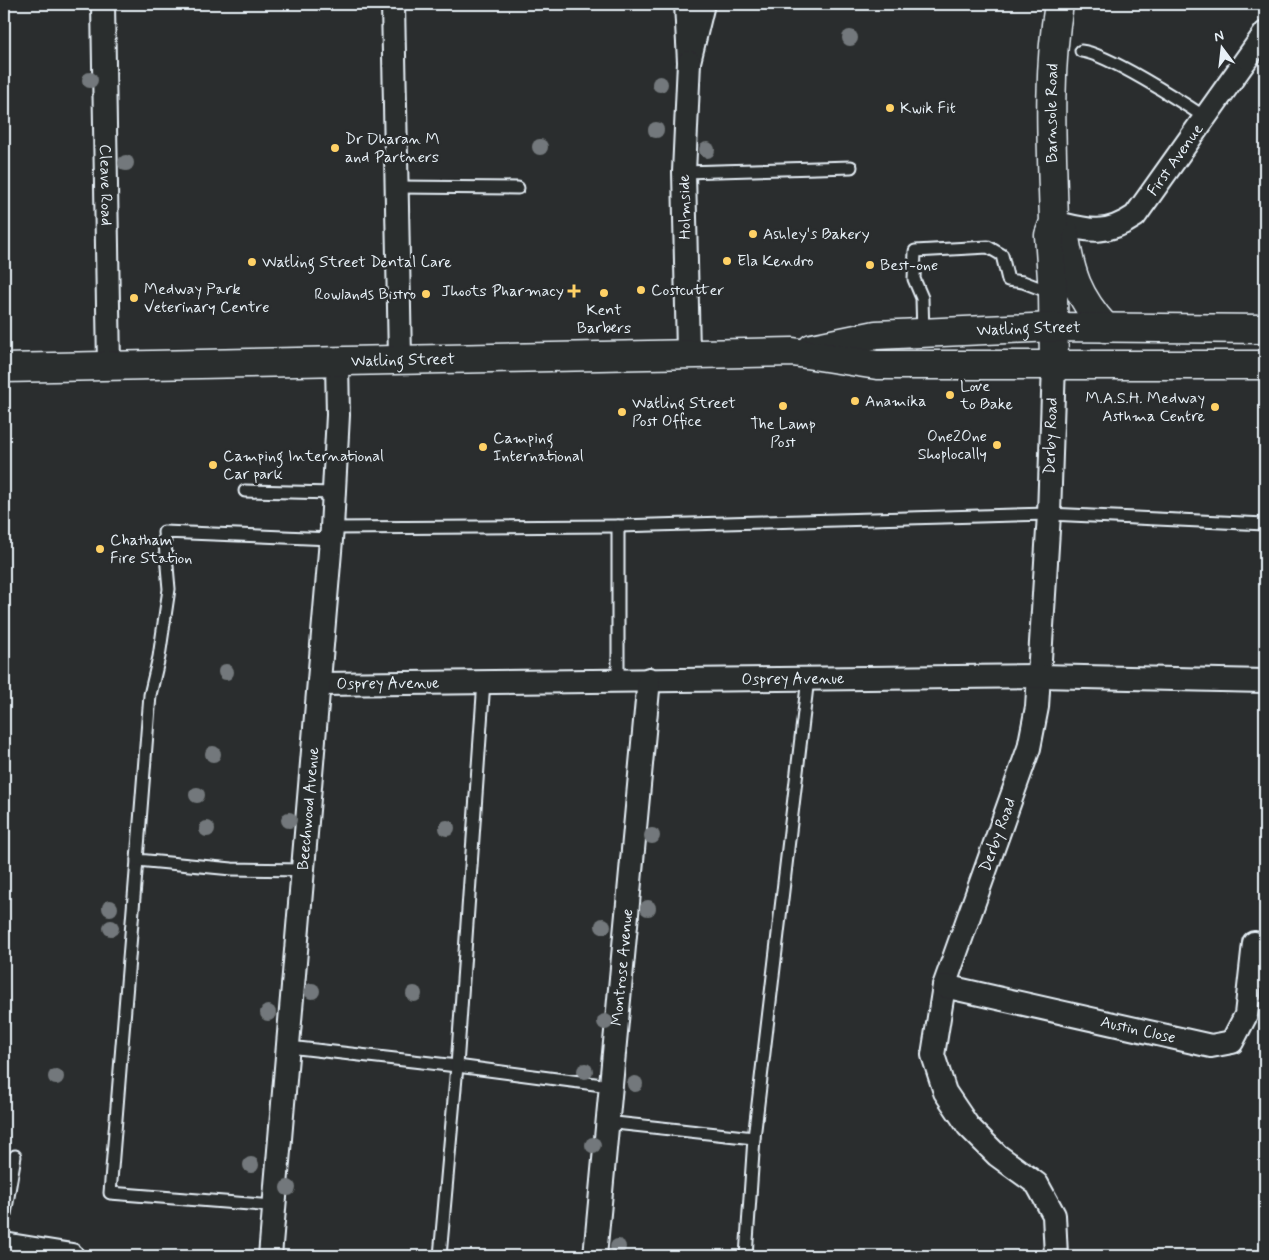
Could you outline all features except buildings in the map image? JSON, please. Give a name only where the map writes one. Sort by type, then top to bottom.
[{"type":"main road","name":"Barnsole Road","points":[[1054,364],[1053,293],[1049,235],[1054,222],[1051,102],[1054,36],[1059,4]]},
{"type":"main road","name":"Barnsole Road","points":[[1054,222],[1064,231],[1072,271],[1083,300],[1106,328]]},
{"type":"main road","name":"Watling Street","points":[[793,352],[876,335],[1054,327],[1265,329]]},
{"type":"main road","name":"Watling Street","points":[[7,370],[109,366],[337,362],[400,358],[688,352],[793,352],[877,365],[1265,365]]},
{"type":"street","name":"Cleave Road","points":[[103,4],[109,366]]},
{"type":"street","points":[[393,4],[400,358]]},
{"type":"street","name":"Holmside","points":[[686,4],[689,62],[684,172],[688,352]]},
{"type":"street","name":"Holmside","points":[[689,62],[703,4]]},
{"type":"street","name":"First Avenue","points":[[1054,222],[1093,232],[1118,226],[1136,216],[1265,33]]},
{"type":"street","name":"Beechwood Avenue","points":[[270,1256],[305,870],[332,534],[338,414],[337,362]]},
{"type":"street","name":"Derby Road","points":[[1054,364],[1037,707],[1029,748],[944,986],[933,1055],[945,1092],[968,1126],[991,1149],[1037,1184],[1054,1215],[1056,1256]]},
{"type":"street","name":"Osprey Avenue","points":[[319,684],[618,679],[1039,676],[1265,681]]},
{"type":"street","name":"Montrose Avenue","points":[[595,1256],[606,1122],[649,679]]},
{"type":"street","name":"Austin Close","points":[[944,986],[1210,1046],[1221,1046],[1232,1042],[1246,1015],[1254,943]]},
{"type":"street","points":[[4,1244],[72,1255]]},
{"type":"lane","points":[[1081,50],[1097,55],[1178,100],[1206,118]]},
{"type":"lane","points":[[684,172],[851,167]]},
{"type":"lane","points":[[397,187],[518,188]]},
{"type":"lane","points":[[923,334],[922,298],[914,279],[915,251],[989,248],[1002,255],[1008,280],[1023,282],[1053,293]]},
{"type":"lane","points":[[245,491],[334,493]]},
{"type":"lane","points":[[274,1206],[110,1193],[150,695],[159,657],[168,589],[164,532],[332,534],[1048,514],[1265,524]]},
{"type":"lane","points":[[618,526],[618,679]]},
{"type":"lane","points":[[746,1256],[754,1138],[808,678]]},
{"type":"lane","points":[[440,1256],[457,1066],[484,681]]},
{"type":"lane","points":[[137,860],[232,869],[305,870]]},
{"type":"lane","points":[[289,1047],[610,1086]]},
{"type":"lane","points":[[606,1122],[754,1138]]},
{"type":"lane","points":[[4,1220],[15,1156]]},
{"type":"place","name":"Kwik Fit","points":[[890,108]]},
{"type":"place","name":"Dr Dharan M and Partners","points":[[335,148]]},
{"type":"place","name":"Ashley's Bakery","points":[[753,234]]},
{"type":"place","name":"Ela Kendro","points":[[727,261]]},
{"type":"place","name":"Watling Street Dental Care","points":[[252,262]]},
{"type":"place","name":"Best-one","points":[[870,265]]},
{"type":"place","name":"Costcutter","points":[[641,290]]},
{"type":"place","name":"Jhoots Pharmacy","points":[[574,291]]},
{"type":"place","name":"Kent Barbers","points":[[604,293]]},
{"type":"place","name":"Rowlands Bistro","points":[[426,294]]},
{"type":"place","name":"Medway Park Veterinary Centre","points":[[134,298]]},
{"type":"place","name":"Love to Bake","points":[[950,395]]},
{"type":"place","name":"Anamika","points":[[855,401]]},
{"type":"place","name":"The Lamp Post","points":[[783,406]]},
{"type":"place","name":"M.A.S.H. Medway Asthma Centre","points":[[1215,407]]},
{"type":"place","name":"Watling Street Post Office","points":[[622,412]]},
{"type":"place","name":"One2One Shoplocally","points":[[997,445]]},
{"type":"place","name":"Camping International","points":[[483,447]]},
{"type":"place","name":"Camping International Car park","points":[[213,465]]},
{"type":"place","name":"Chatham Fire Station","points":[[100,549]]}]
